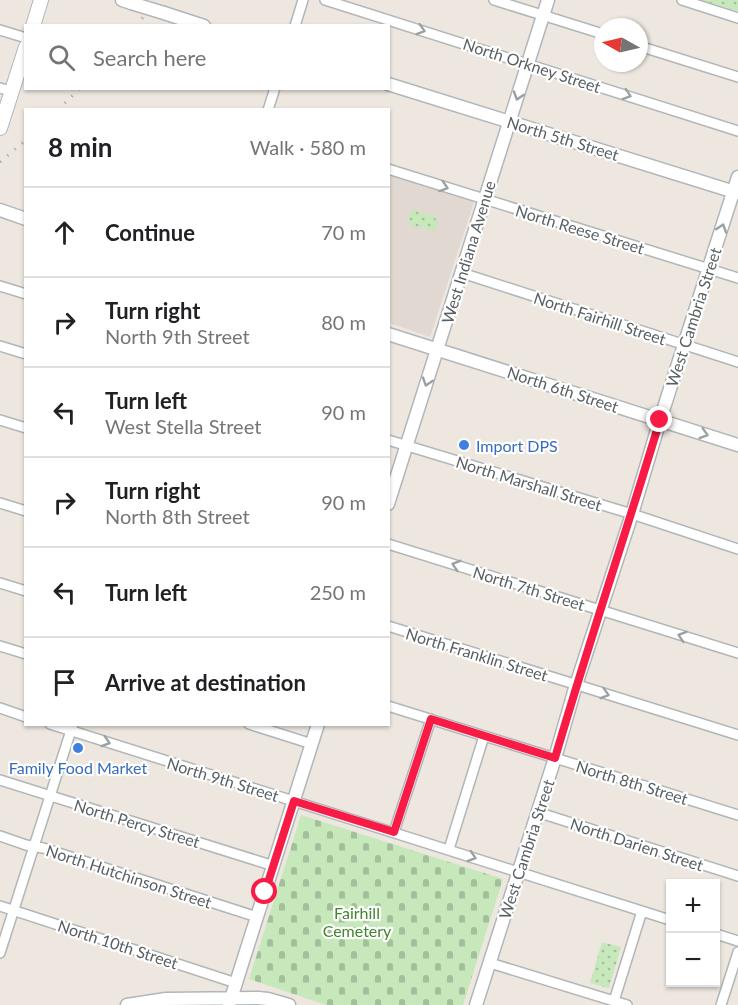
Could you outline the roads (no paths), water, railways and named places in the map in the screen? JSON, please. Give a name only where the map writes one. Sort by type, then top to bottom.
[{"type":"main road","points":[[34,24],[41,0]]},
{"type":"main road","points":[[0,128],[6,89],[24,51]]},
{"type":"street","points":[[296,24],[303,0]]},
{"type":"street","name":"North Orkney Street","points":[[325,0],[738,131]]},
{"type":"street","points":[[494,0],[594,31]]},
{"type":"street","name":"West Indiana Avenue","points":[[390,498],[548,0]]},
{"type":"street","points":[[682,0],[738,18]]},
{"type":"street","points":[[126,2],[198,24]]},
{"type":"street","points":[[0,30],[24,37]]},
{"type":"street","points":[[648,49],[738,77]]},
{"type":"street","name":"North 5th Street","points":[[390,85],[736,192]]},
{"type":"street","points":[[269,108],[274,90]]},
{"type":"street","name":"North Reese Street","points":[[390,170],[738,278]]},
{"type":"street","name":"West Cambria Street","points":[[476,1005],[660,420],[736,192],[738,177]]},
{"type":"street","points":[[0,210],[24,218]]},
{"type":"street","name":"North Fairhill Street","points":[[462,273],[738,362]]},
{"type":"street","points":[[0,286],[24,293]]},
{"type":"street","name":"North 6th Street","points":[[390,335],[738,445]]},
{"type":"street","points":[[0,346],[24,353]]},
{"type":"street","points":[[0,420],[24,427]]},
{"type":"street","name":"North Marshall Street","points":[[390,441],[632,514],[738,549]]},
{"type":"street","points":[[0,503],[24,510]]},
{"type":"street","name":"North 7th Street","points":[[390,545],[738,653]]},
{"type":"street","points":[[0,583],[24,590]]},
{"type":"street","name":"North Franklin Street","points":[[390,627],[738,735]]},
{"type":"street","points":[[0,646],[24,653]]},
{"type":"street","name":"North 8th Street","points":[[390,707],[738,815]]},
{"type":"street","points":[[0,708],[24,716]]},
{"type":"street","points":[[394,832],[431,719]]},
{"type":"street","points":[[255,726],[312,744]]},
{"type":"street","points":[[230,1002],[317,726]]},
{"type":"street","points":[[0,953],[72,728]]},
{"type":"street","name":"North 9th Street","points":[[72,728],[666,919]]},
{"type":"street","points":[[449,849],[484,736]]},
{"type":"street","name":"North Percy Street","points":[[0,780],[274,866]]},
{"type":"street","name":"North Darien Street","points":[[537,812],[738,876]]},
{"type":"street","name":"North Hutchinson Street","points":[[0,836],[257,917]]},
{"type":"street","name":"North 10th Street","points":[[0,906],[236,983]]},
{"type":"street","points":[[614,1001],[642,910]]},
{"type":"street","points":[[720,935],[738,941]]},
{"type":"street","points":[[721,1005],[738,952]]},
{"type":"street","points":[[490,963],[627,1005]]},
{"type":"street","points":[[127,1005],[166,999],[230,1002],[268,999],[289,1005]]},
{"type":"railway","points":[[138,24],[157,0]]},
{"type":"railway","points":[[60,108],[78,90]]},
{"type":"railway","points":[[0,162],[24,142]]},
{"type":"place","name":"Import DPS","points":[[464,445]]},
{"type":"place","name":"Family Food Market","points":[[78,748]]},
{"type":"park label","name":"Fairhill Cemetery","points":[[357,921]]}]
